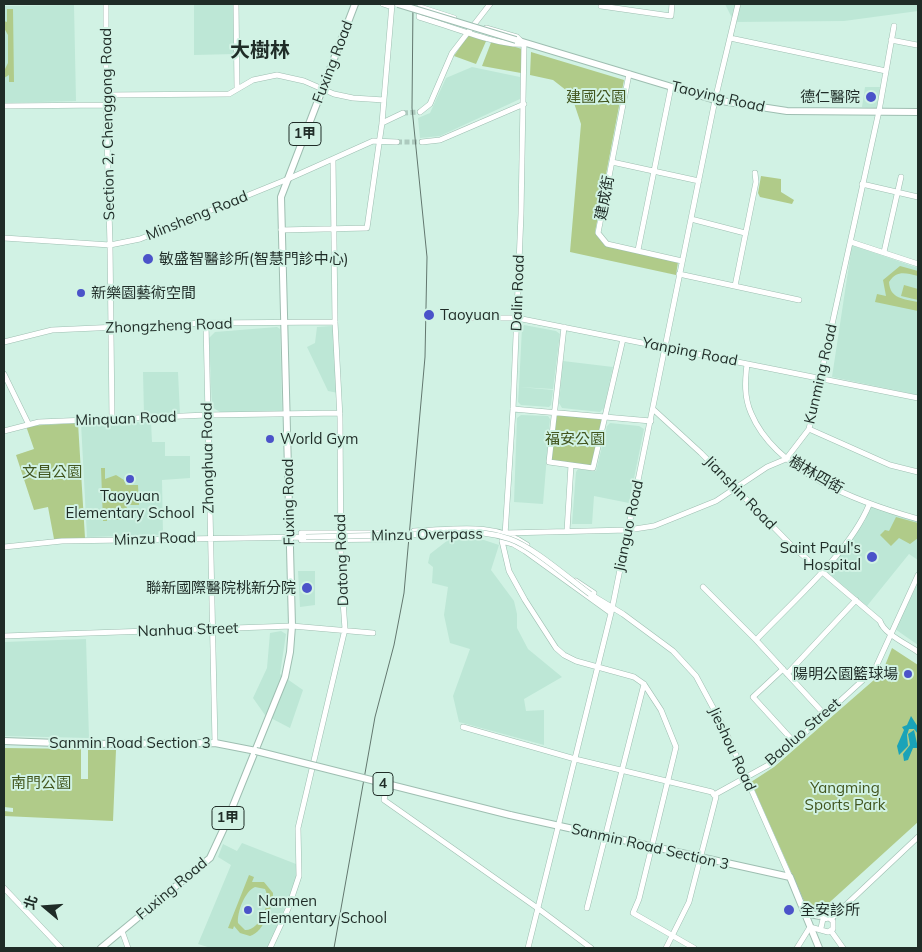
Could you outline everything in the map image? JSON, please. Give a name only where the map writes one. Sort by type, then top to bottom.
[{"type":"main road","name":"Fuxing Road","points":[[102,948],[210,858],[256,751],[285,677],[290,652],[292,626],[281,197],[355,4]]},
{"type":"main road","name":"Taoying Road","points":[[394,5],[716,100],[787,111],[918,112]]},
{"type":"main road","name":"Sanmin Road Section 3","points":[[4,741],[84,744],[215,743],[256,751],[650,848],[790,877]]},
{"type":"main road","name":"Jieshou Road","points":[[790,877],[819,948]]},
{"type":"main road","points":[[804,910],[810,915],[834,916]]},
{"type":"street","name":"Section 2, Chenggong Road","points":[[106,4],[112,419]]},
{"type":"street","points":[[236,4],[237,89]]},
{"type":"street","points":[[281,230],[367,228],[380,141],[394,5],[384,4]]},
{"type":"street","points":[[420,112],[430,104],[448,60],[490,4]]},
{"type":"street","points":[[601,6],[671,16],[672,4]]},
{"type":"street","name":"Jianguo Road","points":[[528,948],[536,907],[612,609],[654,410],[679,274],[738,4]]},
{"type":"street","name":"Taoying Road","points":[[420,5],[517,37],[524,44],[517,45],[419,17],[420,5]]},
{"type":"street","points":[[461,30],[464,21]]},
{"type":"street","name":"Kunming Road","points":[[506,533],[628,530],[654,526],[716,501],[767,467],[786,459],[809,428],[879,111],[894,26]]},
{"type":"street","points":[[730,38],[886,71]]},
{"type":"street","points":[[891,40],[917,45]]},
{"type":"street","name":"Dalin Road","points":[[502,541],[506,533],[513,409],[524,104],[524,44]]},
{"type":"street","name":"建成街","points":[[629,74],[598,232],[607,244],[682,261]]},
{"type":"street","points":[[106,95],[229,94],[253,80],[278,75],[304,81],[353,98],[384,100]]},
{"type":"street","points":[[638,250],[672,87]]},
{"type":"street","points":[[422,142],[440,140],[524,104]]},
{"type":"street","points":[[4,106],[106,105]]},
{"type":"street","points":[[382,124],[403,113]]},
{"type":"street","points":[[380,141],[397,142]]},
{"type":"street","name":"Minsheng Road","points":[[4,238],[110,245],[161,232],[288,180],[373,142],[380,141]]},
{"type":"street","name":"Datong Road","points":[[270,948],[288,909],[299,876],[298,828],[345,629],[340,536],[340,414],[335,322],[333,160]]},
{"type":"street","points":[[612,162],[699,181]]},
{"type":"street","points":[[735,286],[756,182],[755,173]]},
{"type":"street","points":[[884,252],[901,177]]},
{"type":"street","points":[[862,184],[918,197]]},
{"type":"street","points":[[691,220],[745,233]]},
{"type":"street","points":[[851,242],[918,264]]},
{"type":"street","points":[[679,274],[799,300]]},
{"type":"street","name":"Yanping Road","points":[[460,318],[517,318],[918,398]]},
{"type":"street","name":"Zhongzheng Road","points":[[4,342],[52,330],[206,323],[335,322]]},
{"type":"street","name":"Zhonghua Road","points":[[206,323],[215,743]]},
{"type":"street","points":[[564,327],[549,462],[593,468],[623,339]]},
{"type":"street","name":"樹林四街","points":[[747,364],[746,392],[751,414],[774,447],[786,459],[829,485],[869,505],[918,519]]},
{"type":"street","points":[[4,374],[28,423]]},
{"type":"street","points":[[513,409],[651,421]]},
{"type":"street","name":"Jianshin Road","points":[[654,410],[736,488],[763,519],[880,621],[891,633],[918,652]]},
{"type":"street","name":"Minquan Road","points":[[4,431],[28,423],[207,415],[340,414]]},
{"type":"street","points":[[809,428],[890,465],[918,472]]},
{"type":"street","points":[[567,532],[571,465]]},
{"type":"street","points":[[756,640],[822,572],[863,519],[869,505]]},
{"type":"street","points":[[414,531],[486,529],[506,533]]},
{"type":"street","points":[[291,537],[296,540],[388,532]]},
{"type":"street","name":"Minzu Overpass","points":[[306,537],[483,533],[511,539],[531,551],[590,594]]},
{"type":"street","name":"Jieshou Road","points":[[506,533],[521,541],[612,609]]},
{"type":"street","points":[[340,536],[390,539]]},
{"type":"street","name":"Minzu Road","points":[[4,547],[62,542],[306,537]]},
{"type":"street","points":[[502,541],[509,571],[556,648],[564,656],[576,661],[634,677],[644,684],[661,710],[676,747],[639,899],[633,913],[694,948]]},
{"type":"street","name":"Jieshou Road","points":[[502,541],[513,544],[525,551],[612,609]]},
{"type":"street","name":"Baoluo Street","points":[[714,794],[772,763],[875,669],[918,575]]},
{"type":"street","points":[[703,587],[756,640],[825,715]]},
{"type":"street","name":"Jieshou Road","points":[[590,594],[672,651],[696,676],[724,728],[790,877]]},
{"type":"street","points":[[794,742],[753,697],[785,671],[856,600]]},
{"type":"street","name":"Nanhua Street","points":[[4,636],[292,626],[345,629],[373,633]]},
{"type":"street","points":[[587,908],[644,684]]},
{"type":"street","points":[[463,728],[714,794],[716,797],[689,902],[666,948]]},
{"type":"street","points":[[386,790],[384,800],[536,907],[590,948]]},
{"type":"street","points":[[821,928],[823,919],[834,916],[918,837]]},
{"type":"street","points":[[4,888],[61,948]]},
{"type":"street","points":[[831,931],[834,916]]},
{"type":"street","points":[[797,948],[810,927],[821,928],[825,932],[831,931]]},
{"type":"street","points":[[831,931],[843,948]]},
{"type":"street","points":[[122,932],[128,948]]},
{"type":"shaded area","points":[[194,4],[234,4],[235,54],[194,55]]},
{"type":"shaded area","points":[[725,4],[918,4],[918,11],[844,21],[734,22]]},
{"type":"shaded area","points":[[74,5],[76,101],[4,103],[4,6]]},
{"type":"shaded area","points":[[472,67],[520,77],[520,99],[440,136],[420,138],[418,118],[430,113],[446,78]]},
{"type":"shaded area","name":"德仁醫院","points":[[865,87],[880,87],[877,108],[862,107]]},
{"type":"shaded area","points":[[852,245],[918,268],[918,395],[832,377]]},
{"type":"shaded area","points":[[524,325],[556,331],[560,334],[553,389],[519,387],[522,328]]},
{"type":"shaded area","points":[[332,326],[336,328],[338,393],[328,391],[307,347],[315,343],[317,327]]},
{"type":"shaded area","points":[[277,327],[280,329],[282,411],[280,413],[220,412],[212,407],[209,338],[215,332]]},
{"type":"shaded area","points":[[563,361],[613,367],[604,408],[600,412],[562,408],[559,403]]},
{"type":"shaded area","points":[[143,372],[178,372],[180,415],[144,415]]},
{"type":"shaded area","points":[[519,387],[553,390],[551,405],[549,407],[521,405],[518,402]]},
{"type":"shaded area","points":[[521,415],[548,416],[550,419],[543,504],[514,502],[517,418]]},
{"type":"shaded area","name":"Taoyuan Elementary School","points":[[151,422],[152,442],[165,442],[165,456],[190,456],[190,478],[162,480],[163,535],[87,537],[81,423]]},
{"type":"shaded area","points":[[610,423],[639,426],[644,429],[629,503],[594,496],[592,524],[572,524],[576,472],[578,469],[596,471],[607,426]]},
{"type":"shaded area","name":"Saint Paul's Hospital","points":[[870,506],[918,521],[918,560],[909,554],[867,606],[826,571],[865,521]]},
{"type":"shaded area","points":[[448,540],[484,540],[499,545],[491,570],[514,601],[517,614],[517,628],[528,649],[562,677],[524,699],[526,711],[544,710],[544,745],[459,722],[453,696],[470,649],[450,643],[444,615],[448,587],[432,583],[433,567],[428,563],[430,554]]},
{"type":"shaded area","name":"聯新國際醫院桃新分院","points":[[298,571],[315,571],[315,605],[300,607]]},
{"type":"shaded area","points":[[918,583],[918,645],[895,629]]},
{"type":"shaded area","points":[[281,631],[286,634],[280,674],[303,690],[290,728],[265,715],[253,698],[267,668],[270,633]]},
{"type":"shaded area","points":[[86,639],[89,738],[4,736],[4,642]]},
{"type":"shaded area","name":"Nanmen Elementary School","points":[[242,843],[296,864],[297,876],[269,948],[211,948],[198,944],[231,865],[218,857],[223,844],[237,851]]},
{"type":"green space","points":[[7,9],[13,9],[14,82],[9,82],[9,75],[4,78],[4,71],[8,63],[8,35],[4,28],[4,21],[7,22]]},
{"type":"green space","points":[[469,34],[487,39],[476,64],[454,56]]},
{"type":"green space","points":[[492,40],[522,49],[521,73],[482,66]]},
{"type":"green space","name":"建國公園","points":[[531,52],[624,80],[595,232],[605,246],[678,262],[676,275],[570,252],[581,124],[571,94],[553,80],[530,75]]},
{"type":"green space","points":[[761,176],[781,179],[781,192],[794,200],[792,204],[760,197],[758,193]]},
{"type":"green space","points":[[900,266],[918,271],[918,276],[905,273],[898,274],[889,282],[890,288],[895,295],[903,299],[918,302],[918,311],[875,302],[877,294],[886,296],[883,280]]},
{"type":"green space","points":[[904,285],[918,289],[918,300],[901,296]]},
{"type":"green space","name":"福安公園","points":[[556,415],[603,419],[591,466],[550,461]]},
{"type":"green space","name":"文昌公園","points":[[78,423],[85,538],[54,539],[48,507],[34,510],[16,455],[34,449],[26,426]]},
{"type":"green space","points":[[101,468],[105,468],[105,479],[116,475],[124,480],[126,485],[138,485],[139,505],[127,505],[126,514],[119,520],[107,518],[107,521],[103,521]]},
{"type":"green space","points":[[896,517],[918,523],[918,538],[910,544],[899,538],[891,546],[880,535],[885,530],[889,531]]},
{"type":"green space","name":"Yangming Sports Park","points":[[892,648],[918,665],[918,822],[820,911],[808,910],[751,782],[774,767],[882,673]]},
{"type":"green space","name":"南門公園","points":[[4,748],[81,749],[81,779],[88,779],[88,750],[116,750],[113,821],[4,816],[4,811],[13,812],[13,808],[4,807]]},
{"type":"green space","points":[[249,875],[254,877],[252,882],[264,882],[273,893],[273,898],[267,918],[260,929],[250,936],[240,933],[234,926],[233,929],[228,928]],"holes":[[[255,887],[265,889],[267,894],[266,908],[260,921],[255,926],[245,930],[238,923],[242,902],[251,889]]]},
{"type":"water","points":[[911,716],[918,727],[918,734],[914,729],[909,729],[907,735],[908,746],[899,755],[897,746],[904,730],[902,727],[907,725]]},
{"type":"water","points":[[914,730],[918,748],[913,748],[908,760],[904,761],[903,754],[910,745],[908,734]]},
{"type":"tunnel","points":[[403,113],[420,112]]},
{"type":"tunnel","points":[[397,142],[422,142]]},
{"type":"tunnel","points":[[386,790],[387,778]]},
{"type":"railway","points":[[334,948],[375,717],[394,645],[404,593],[425,357],[427,257],[412,108],[413,4]]},
{"type":"place","name":"德仁醫院","points":[[871,97]]},
{"type":"place","name":"敏盛智醫診所(智慧門診中心)","points":[[148,259]]},
{"type":"place","name":"新樂園藝術空間","points":[[81,293]]},
{"type":"place","name":"Taoyuan","points":[[429,315]]},
{"type":"place","name":"World Gym","points":[[270,439]]},
{"type":"place","name":"Taoyuan Elementary School","points":[[130,479]]},
{"type":"place","name":"Saint Paul's Hospital","points":[[872,557]]},
{"type":"place","name":"聯新國際醫院桃新分院","points":[[307,588]]},
{"type":"place","name":"陽明公園籃球場","points":[[908,674]]},
{"type":"place","name":"Nanmen Elementary School","points":[[248,910]]},
{"type":"place","name":"全安診所","points":[[789,910]]},
{"type":"district","name":"大樹林","points":[[260,51]]}]
